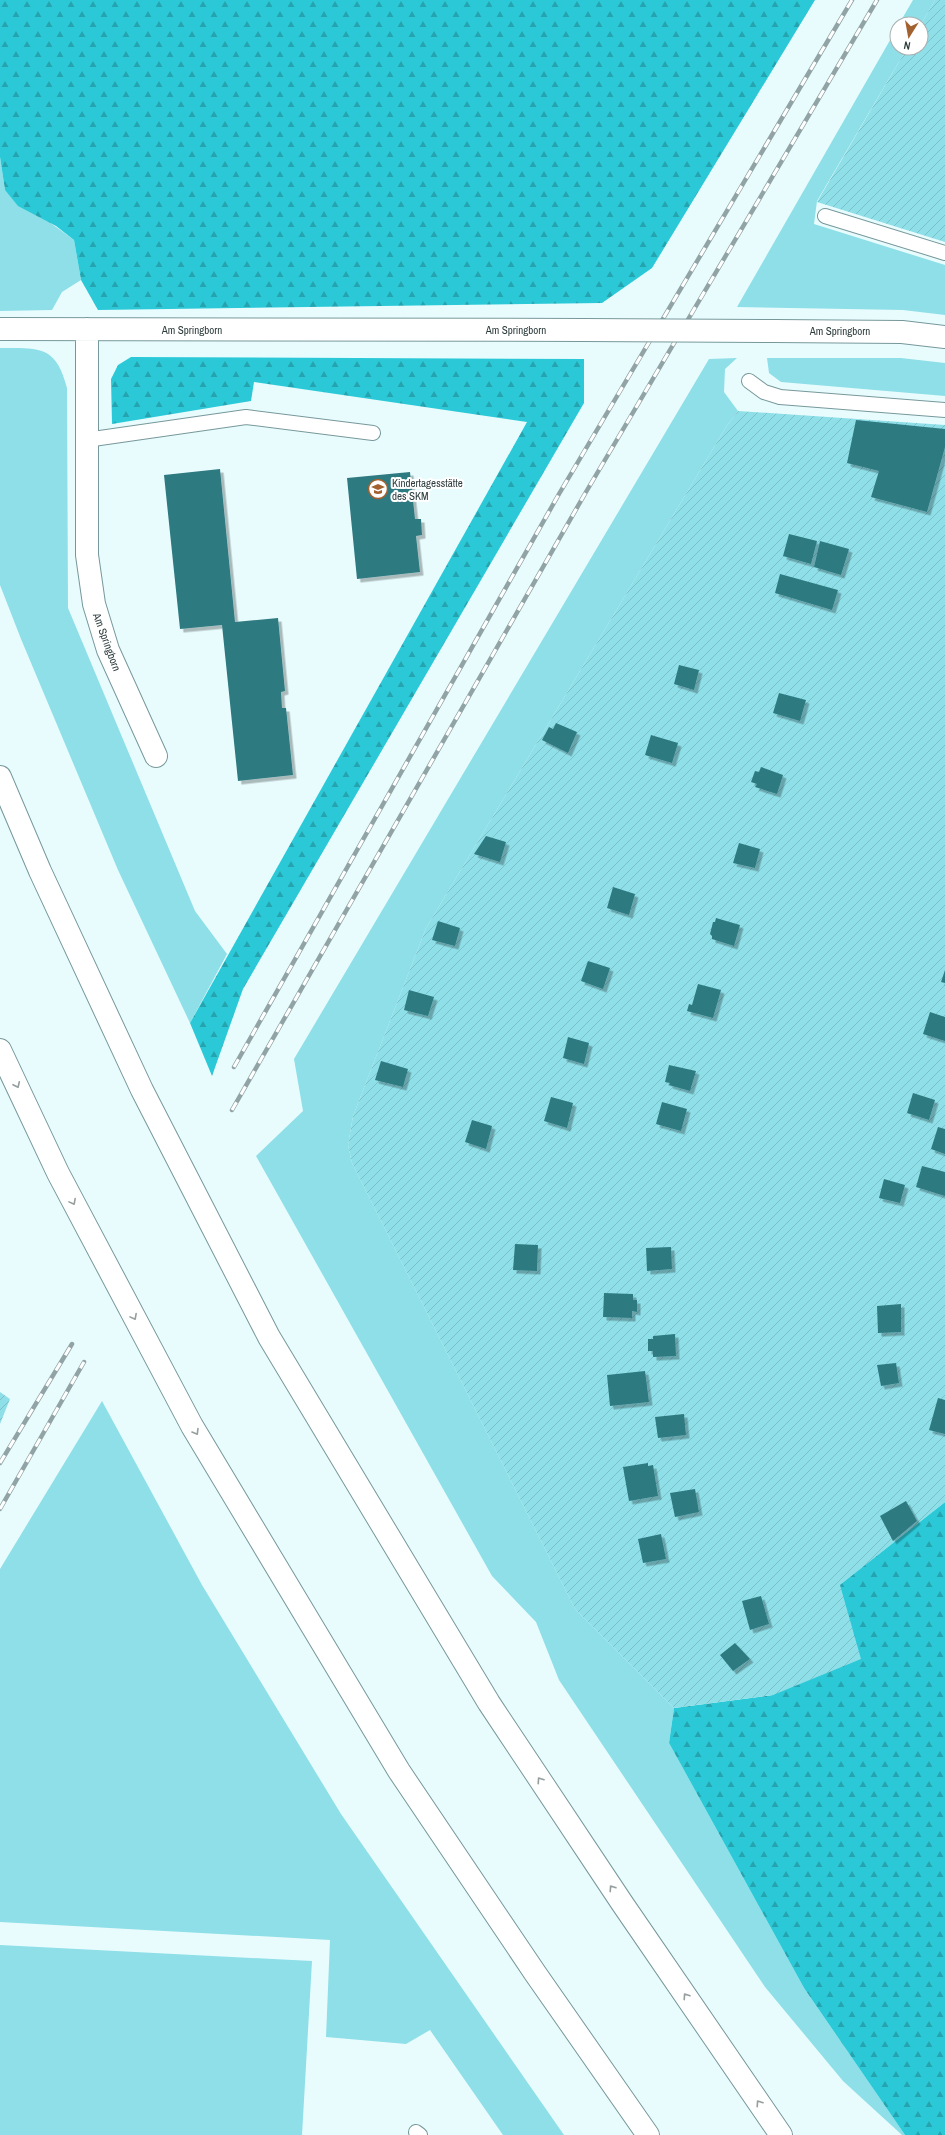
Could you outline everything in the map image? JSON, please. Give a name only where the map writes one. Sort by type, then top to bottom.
[{"type":"main road","name":"Am Springborn","points":[[0,329],[774,331],[902,332],[945,336]]},
{"type":"main road","name":"Am Springborn","points":[[87,329],[87,555],[94,604],[108,650],[156,756]]},
{"type":"main road","points":[[0,776],[40,871],[142,1090],[269,1337],[489,1703],[618,1896],[781,2135]]},
{"type":"main road","points":[[0,1050],[58,1174],[196,1433],[399,1771],[535,1973],[648,2135]]},
{"type":"lane","points":[[825,216],[945,253]]},
{"type":"lane","points":[[749,382],[764,392],[780,397],[945,410]]},
{"type":"lane","points":[[86,440],[246,417],[373,434]]},
{"type":"shaded area","points":[[913,0],[935,0],[926,16],[904,16]]},
{"type":"shaded area","points":[[935,0],[945,0],[945,242],[817,202],[902,56],[929,56],[929,16],[926,16]]},
{"type":"shaded area","points":[[889,42],[889,56],[902,56],[817,201],[814,224],[945,265],[945,315],[903,310],[737,307]]},
{"type":"shaded area","points":[[0,157],[5,190],[74,240],[81,280],[62,292],[52,310],[0,311]]},
{"type":"shaded area","points":[[0,348],[25,348],[44,352],[51,356],[63,374],[67,388],[68,608],[195,911],[227,954],[190,1023],[118,870],[21,639],[0,585]]},
{"type":"shaded area","points":[[737,358],[725,369],[724,392],[738,411],[726,427],[426,928],[353,1116],[348,1145],[352,1163],[575,1609],[674,1708],[669,1743],[804,1988],[905,2135],[902,2135],[843,2081],[765,1987],[559,1680],[536,1622],[492,1576],[256,1156],[303,1111],[294,1059],[709,359]]},
{"type":"shaded area","points":[[767,358],[901,358],[945,363],[945,396],[781,382],[769,373]]},
{"type":"shaded area","points":[[738,411],[945,425],[945,1502],[840,1585],[861,1659],[773,1695],[674,1708],[575,1609],[352,1163],[348,1145],[353,1116],[426,928],[726,427]]},
{"type":"shaded area","points":[[0,1392],[10,1399],[0,1424]]},
{"type":"shaded area","points":[[102,1401],[202,1585],[341,1814],[564,2135],[503,2135],[430,2030],[406,2044],[326,2037],[330,1940],[0,1922],[0,1569]]},
{"type":"shaded area","points":[[0,1945],[312,1961],[302,2135],[0,2135]]},
{"type":"green space","points":[[0,0],[815,0],[652,268],[602,303],[98,310],[81,280],[74,240],[56,226],[18,206],[5,190],[0,157]]},
{"type":"green space","points":[[131,357],[584,359],[584,403],[243,989],[212,1076],[190,1023],[527,422],[254,382],[251,401],[112,424],[111,379],[118,365]]},
{"type":"green space","points":[[945,1502],[945,2135],[905,2135],[804,1988],[669,1743],[674,1708],[773,1695],[839,1585]]},
{"type":"building","points":[[856,420],[945,429],[945,447],[927,512],[871,497],[879,471],[847,463]]},
{"type":"building","points":[[220,469],[235,622],[278,618],[285,691],[281,692],[282,708],[286,708],[293,775],[238,781],[222,625],[180,629],[164,475]]},
{"type":"building","points":[[410,472],[415,519],[421,519],[422,535],[416,536],[420,572],[357,579],[347,478]]},
{"type":"building","points":[[789,534],[817,541],[811,564],[783,556]]},
{"type":"building","points":[[820,541],[849,549],[841,575],[814,567]]},
{"type":"building","points":[[780,574],[838,590],[832,610],[775,593]]},
{"type":"building","points":[[679,665],[699,670],[694,690],[674,684]]},
{"type":"building","points":[[779,693],[806,700],[800,721],[773,713]]},
{"type":"building","points":[[556,723],[577,732],[568,753],[542,740],[549,727],[553,729]]},
{"type":"building","points":[[651,735],[678,743],[672,763],[645,755]]},
{"type":"building","points":[[761,767],[783,775],[777,794],[755,787],[757,784],[751,782],[755,771],[759,772]]},
{"type":"building","points":[[486,836],[506,842],[500,862],[474,854]]},
{"type":"building","points":[[739,843],[760,849],[755,868],[733,863]]},
{"type":"building","points":[[613,887],[635,894],[629,915],[607,908]]},
{"type":"building","points":[[716,918],[740,925],[734,946],[712,939],[710,934],[713,922],[715,922]]},
{"type":"building","points":[[438,921],[460,928],[455,946],[432,940]]},
{"type":"building","points":[[588,961],[610,968],[603,989],[581,981]]},
{"type":"building","points":[[945,970],[945,983],[941,982]]},
{"type":"building","points":[[698,984],[721,990],[713,1018],[687,1011],[689,1004],[692,1005]]},
{"type":"building","points":[[409,990],[434,997],[428,1016],[404,1010]]},
{"type":"building","points":[[930,1012],[945,1017],[945,1041],[923,1034]]},
{"type":"building","points":[[568,1037],[589,1043],[584,1064],[563,1058]]},
{"type":"building","points":[[381,1061],[408,1069],[403,1087],[375,1080]]},
{"type":"building","points":[[669,1065],[696,1071],[690,1091],[669,1085],[670,1083],[665,1082]]},
{"type":"building","points":[[913,1093],[935,1100],[929,1120],[907,1113]]},
{"type":"building","points":[[551,1097],[573,1103],[567,1128],[544,1121]]},
{"type":"building","points":[[662,1102],[687,1109],[681,1131],[656,1124]]},
{"type":"building","points":[[472,1120],[492,1126],[486,1149],[465,1142]]},
{"type":"building","points":[[938,1127],[945,1129],[945,1154],[931,1149]]},
{"type":"building","points":[[922,1166],[945,1172],[945,1196],[916,1187]]},
{"type":"building","points":[[884,1179],[905,1185],[900,1203],[879,1198]]},
{"type":"building","points":[[515,1244],[538,1245],[537,1271],[513,1270]]},
{"type":"building","points":[[671,1247],[672,1269],[647,1271],[646,1248]]},
{"type":"building","points":[[604,1293],[633,1294],[633,1300],[637,1300],[637,1312],[632,1311],[632,1318],[603,1317]]},
{"type":"building","points":[[901,1304],[901,1332],[878,1333],[877,1306]]},
{"type":"building","points":[[675,1334],[676,1356],[653,1357],[653,1351],[648,1351],[648,1339],[653,1339],[653,1336]]},
{"type":"building","points":[[896,1363],[899,1383],[881,1386],[877,1365]]},
{"type":"building","points":[[645,1371],[649,1402],[610,1406],[607,1375]]},
{"type":"building","points":[[938,1398],[945,1400],[945,1434],[929,1430]]},
{"type":"building","points":[[684,1414],[686,1435],[658,1438],[655,1417]]},
{"type":"building","points":[[648,1463],[648,1466],[653,1465],[658,1496],[629,1501],[623,1467]]},
{"type":"building","points":[[695,1489],[699,1512],[675,1517],[670,1493]]},
{"type":"building","points":[[906,1501],[917,1521],[893,1541],[880,1516]]},
{"type":"building","points":[[661,1534],[666,1559],[643,1563],[638,1539]]},
{"type":"building","points":[[761,1596],[769,1624],[750,1630],[742,1601]]},
{"type":"building","points":[[735,1643],[750,1659],[733,1671],[720,1655]]},
{"type":"railway","points":[[234,1067],[559,494],[852,0]]},
{"type":"railway","points":[[232,1110],[586,492],[877,0]]},
{"type":"railway","points":[[0,1463],[72,1344]]},
{"type":"railway","points":[[0,1509],[84,1362]]},
{"type":"place","name":"Kindertagesstätte des SKM","points":[[378,489]]}]
